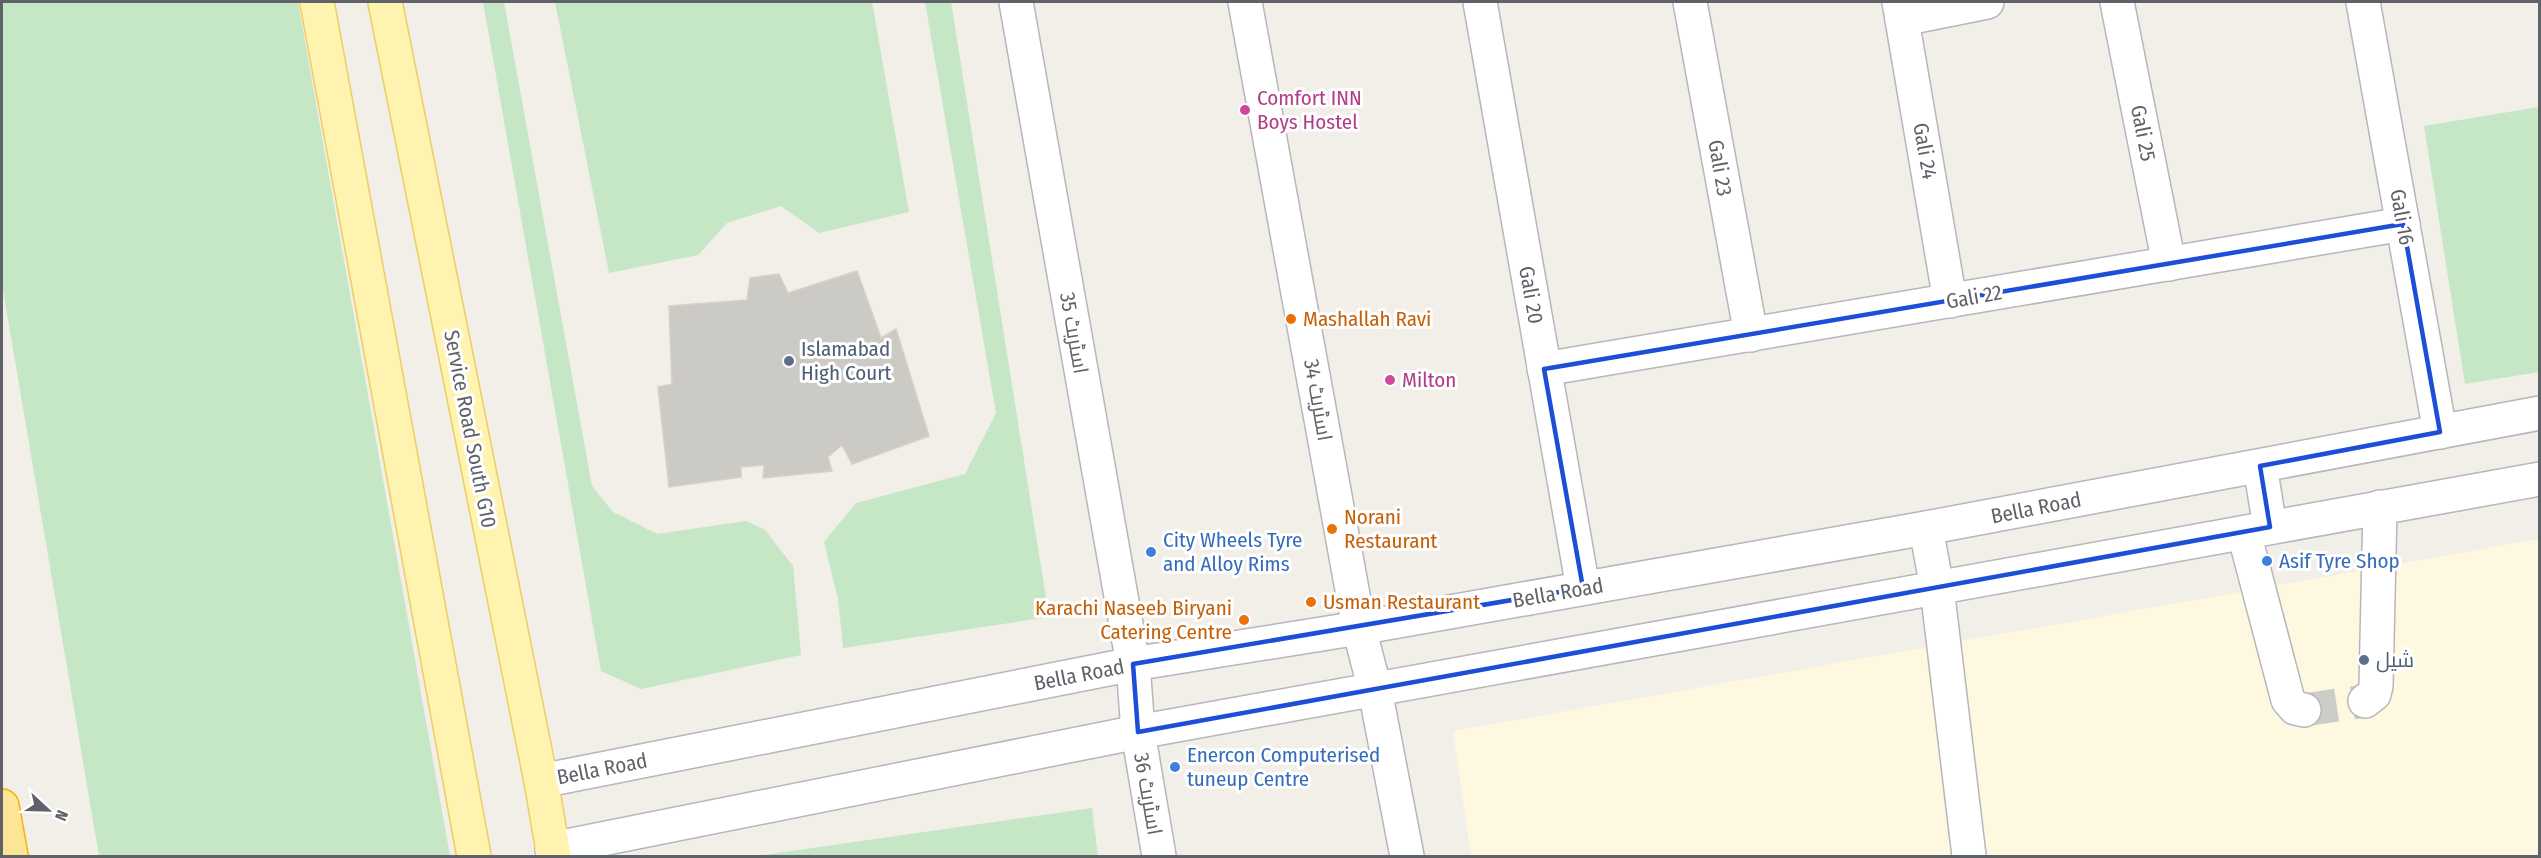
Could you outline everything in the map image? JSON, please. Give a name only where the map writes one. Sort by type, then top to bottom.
[{"type":"highway","points":[[2,806],[11,856]]},
{"type":"main road","points":[[317,2],[474,856]]},
{"type":"main road","name":"Service Road South G10","points":[[385,2],[541,781],[553,853]]},
{"type":"street","name":"اسٹریٹ 35","points":[[1016,2],[1132,664],[1138,732]]},
{"type":"street","name":"اسٹریٹ 34","points":[[1245,2],[1359,628],[1375,690],[1407,856]]},
{"type":"street","name":"Gali 20","points":[[1480,2],[1583,588]]},
{"type":"street","name":"Gali 23","points":[[1690,2],[1751,335]]},
{"type":"street","points":[[1901,10],[1987,2]]},
{"type":"street","name":"Gali 25","points":[[2117,2],[2169,264]]},
{"type":"street","name":"Gali 16","points":[[2363,2],[2440,432]]},
{"type":"street","name":"Gali 24","points":[[1901,10],[1950,301]]},
{"type":"street","name":"Gali 22","points":[[1544,369],[2403,224]]},
{"type":"street","name":"Bella Road","points":[[541,781],[1132,664],[1359,628],[1926,528],[2540,413]]},
{"type":"street","points":[[2260,466],[2257,530],[2288,700],[2295,708],[2304,710]]},
{"type":"street","points":[[553,853],[1138,732],[2540,479]]},
{"type":"street","points":[[2365,701],[2374,694],[2376,686],[2380,507]]},
{"type":"street","points":[[1926,528],[1936,588],[1969,856]]},
{"type":"street","name":"اسٹریٹ 36","points":[[1138,732],[1159,856]]},
{"type":"highlighted area","points":[[2403,224],[2440,432],[2260,466],[2270,527],[1138,732],[1133,664],[1583,588],[1544,369]]},
{"type":"shaded area","points":[[2539,539],[2539,856],[1471,856],[1453,731]]},
{"type":"green space","points":[[2,2],[298,2],[450,856],[99,856],[2,284]]},
{"type":"green space","points":[[483,2],[504,2],[592,486],[613,512],[657,534],[746,521],[765,530],[793,566],[801,655],[641,689],[601,671]]},
{"type":"green space","points":[[555,2],[872,2],[909,212],[819,233],[781,206],[727,223],[698,255],[609,273]]},
{"type":"green space","points":[[925,2],[951,2],[1049,617],[843,648],[838,599],[824,542],[856,503],[965,474],[996,413]]},
{"type":"green space","points":[[2539,107],[2539,372],[2465,384],[2424,126]]},
{"type":"green space","points":[[1092,808],[1098,856],[757,856]]},
{"type":"building","name":"Islamabad High Court","points":[[857,271],[881,338],[896,329],[929,436],[852,464],[842,445],[828,457],[832,471],[763,478],[764,465],[741,467],[741,477],[669,487],[658,387],[672,384],[669,306],[747,300],[750,278],[779,274],[788,293]]},
{"type":"tunnel","points":[[2304,710],[2365,701]]},
{"type":"place","name":"Comfort INN Boys Hostel","points":[[1245,110]]},
{"type":"place","name":"Mashallah Ravi","points":[[1291,319]]},
{"type":"place","name":"Islamabad High Court","points":[[789,361]]},
{"type":"place","name":"Milton","points":[[1390,380]]},
{"type":"place","name":"Norani Restaurant","points":[[1332,529]]},
{"type":"place","name":"City Wheels Tyre and Alloy Rims","points":[[1151,552]]},
{"type":"place","name":"Asif Tyre Shop","points":[[2267,561]]},
{"type":"place","name":"Usman Restaurant","points":[[1311,602]]},
{"type":"place","name":"Karachi Naseeb Biryani Catering Centre","points":[[1244,620]]},
{"type":"place","name":"شیل","points":[[2364,660]]},
{"type":"place","name":"Enercon Computerised tuneup Centre","points":[[1175,767]]}]
